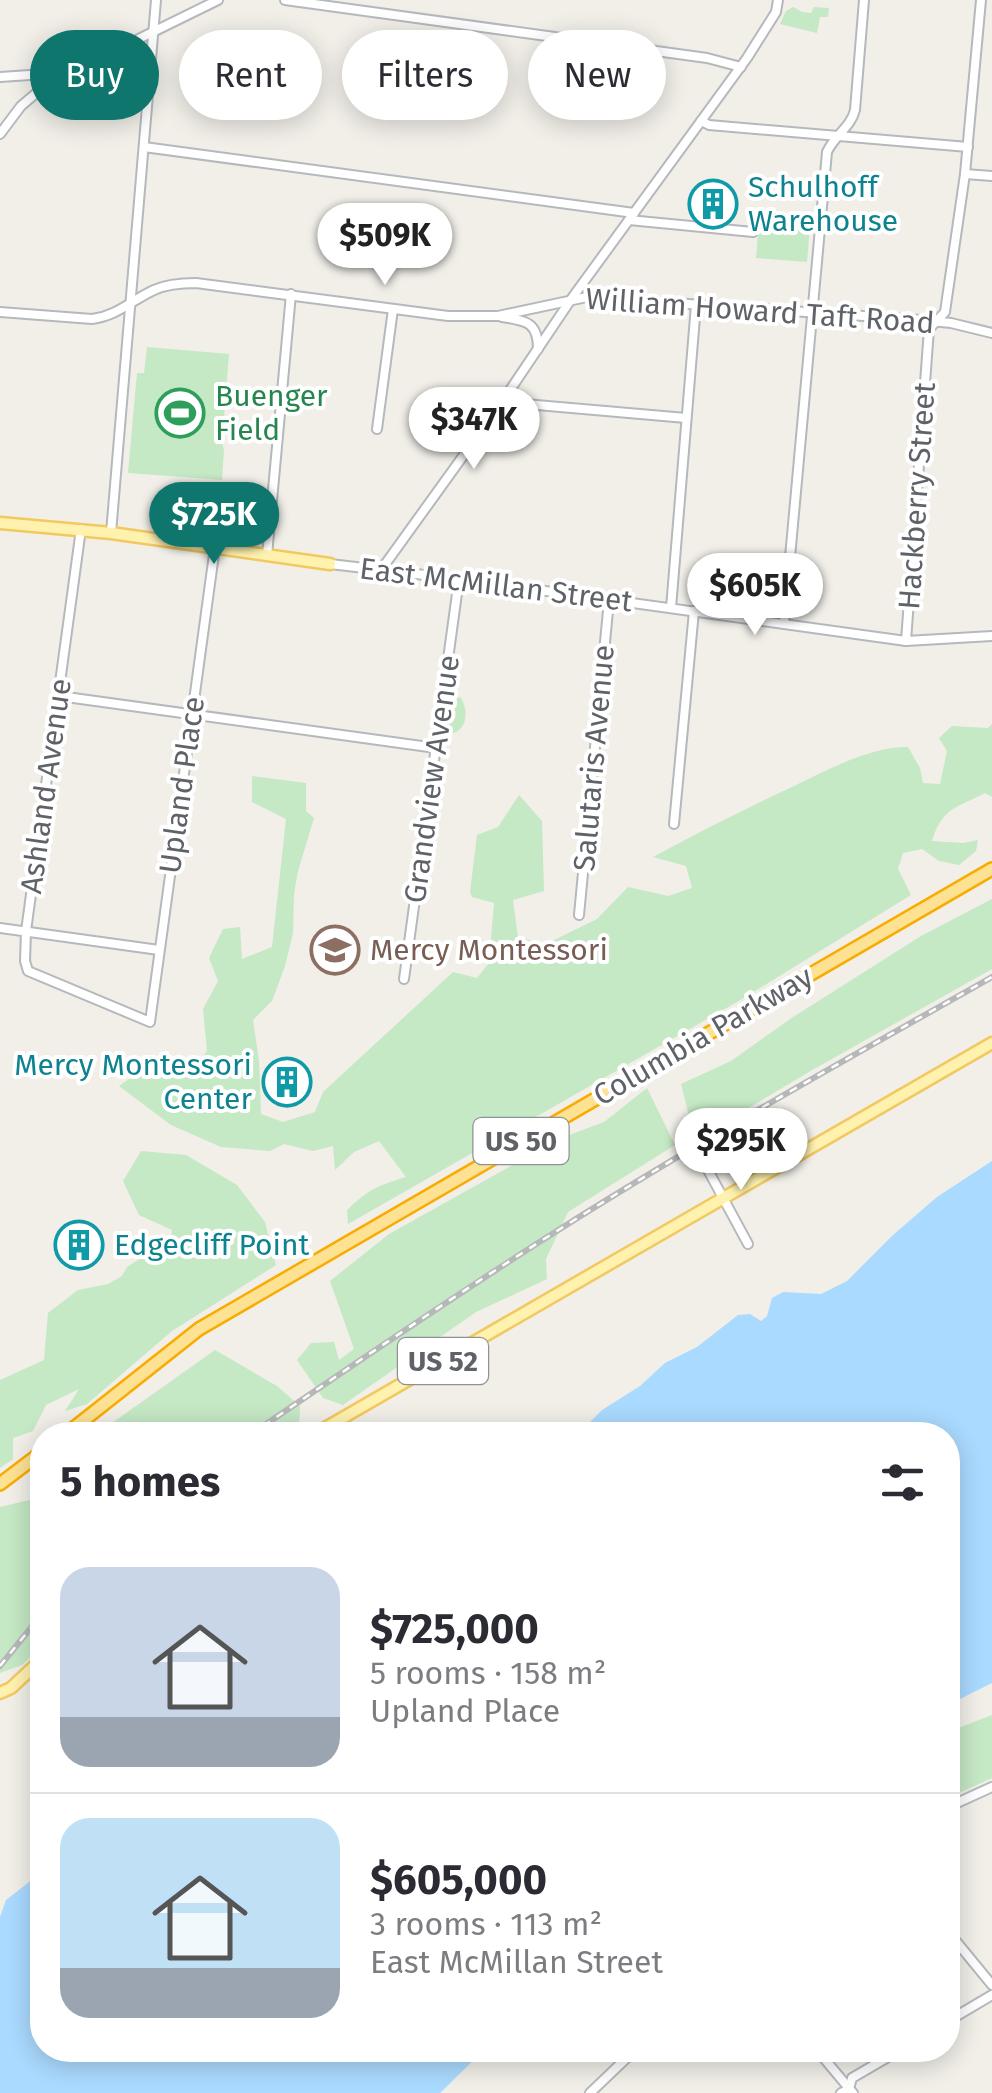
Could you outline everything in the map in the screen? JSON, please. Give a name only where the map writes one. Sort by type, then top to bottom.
[{"type":"highway","name":"Columbia Parkway","points":[[81,1422],[199,1329],[992,869]]},
{"type":"highway","points":[[0,1484],[30,1461]]},
{"type":"main road","name":"East McMillan Street","points":[[0,523],[111,533],[330,564]]},
{"type":"main road","name":"US 52","points":[[337,1422],[992,1043]]},
{"type":"main road","points":[[0,1693],[30,1670]]},
{"type":"street","points":[[154,30],[156,0]]},
{"type":"street","points":[[156,30],[216,0]]},
{"type":"street","points":[[285,0],[707,58],[741,66]]},
{"type":"street","points":[[382,570],[572,298],[741,66],[776,12],[778,0]]},
{"type":"street","points":[[784,623],[827,152],[855,110],[864,0]]},
{"type":"street","name":"Hackberry Street","points":[[906,641],[930,328],[945,312],[965,174],[981,0]]},
{"type":"street","points":[[0,78],[30,75]]},
{"type":"street","points":[[0,134],[30,97]]},
{"type":"street","points":[[111,533],[146,120]]},
{"type":"street","points":[[701,121],[710,125],[968,147]]},
{"type":"street","points":[[144,147],[753,232]]},
{"type":"street","points":[[965,174],[992,176]]},
{"type":"street","name":"William Howard Taft Road","points":[[0,312],[92,319],[114,314],[154,290],[180,283],[448,316],[498,316],[587,297],[937,322],[992,333]]},
{"type":"street","points":[[267,555],[291,294]]},
{"type":"street","points":[[671,608],[696,305]]},
{"type":"street","points":[[377,428],[392,308]]},
{"type":"street","points":[[498,316],[525,322],[536,330],[538,349]]},
{"type":"street","points":[[502,402],[686,418]]},
{"type":"street","name":"Ashland Avenue","points":[[82,530],[25,961],[28,971],[150,1022]]},
{"type":"street","name":"Upland Place","points":[[150,1022],[215,548]]},
{"type":"street","name":"East McMillan Street","points":[[330,564],[906,641],[992,636]]},
{"type":"street","name":"Grandview Avenue","points":[[404,979],[459,579]]},
{"type":"street","name":"Salutaris Avenue","points":[[579,916],[610,600]]},
{"type":"street","points":[[674,824],[694,611]]},
{"type":"street","points":[[60,696],[436,748]]},
{"type":"street","points":[[0,928],[159,950]]},
{"type":"street","points":[[702,1159],[748,1244]]},
{"type":"street","points":[[960,1802],[992,1788]]},
{"type":"street","points":[[960,1950],[992,1984]]},
{"type":"street","points":[[960,2015],[992,1995]]},
{"type":"street","points":[[590,2093],[622,2062]]},
{"type":"street","points":[[825,2062],[847,2092]]},
{"type":"street","points":[[847,2092],[852,2078],[879,2062]]},
{"type":"green space","points":[[793,7],[811,13],[814,7],[829,8],[828,17],[820,17],[817,33],[780,24],[786,11]]},
{"type":"green space","points":[[759,221],[810,225],[807,262],[756,258]]},
{"type":"green space","name":"Buenger Field","points":[[147,347],[229,354],[222,480],[128,473],[137,373],[144,373]]},
{"type":"green space","points":[[452,695],[464,704],[464,722],[458,731],[445,735]]},
{"type":"green space","points":[[992,724],[992,797],[985,793],[951,810],[940,822],[932,841],[978,840],[976,851],[959,865],[939,861],[922,849],[903,853],[898,869],[911,895],[737,1002],[348,1224],[347,1210],[361,1197],[406,1177],[379,1141],[354,1152],[335,1170],[333,1146],[313,1151],[284,1144],[270,1151],[221,1147],[171,1125],[119,1086],[158,1059],[195,1066],[207,1051],[203,1009],[218,981],[209,958],[223,929],[240,927],[242,959],[272,947],[286,819],[252,802],[252,776],[306,783],[306,811],[314,818],[298,871],[293,933],[285,966],[272,1001],[253,1020],[261,1114],[283,1122],[315,1112],[323,1092],[453,972],[477,978],[489,963],[494,903],[472,897],[470,892],[477,835],[498,827],[519,795],[542,821],[544,891],[513,900],[518,937],[546,944],[597,919],[628,887],[668,896],[692,888],[686,866],[653,857],[739,812],[848,761],[893,748],[908,747],[923,783],[940,784],[947,751],[939,738],[952,726],[988,728]]},
{"type":"green space","points":[[992,899],[992,969],[695,1140],[681,1084],[731,1061],[921,936]]},
{"type":"green space","points":[[647,1088],[675,1145],[568,1212],[546,1259],[547,1279],[476,1312],[343,1405],[323,1398],[297,1360],[311,1343],[334,1342],[339,1360],[354,1349],[330,1281],[389,1234],[561,1138],[604,1122]]},
{"type":"green space","points":[[141,1151],[186,1155],[237,1185],[265,1222],[276,1265],[172,1331],[87,1404],[65,1411],[79,1389],[46,1405],[38,1422],[30,1422],[30,1432],[13,1438],[13,1459],[0,1468],[0,1380],[44,1360],[48,1313],[78,1290],[108,1284],[159,1246],[170,1245],[172,1230],[139,1215],[123,1181]]},
{"type":"green space","points":[[215,1350],[277,1386],[300,1406],[299,1422],[113,1422]]},
{"type":"green space","points":[[30,1500],[30,1657],[22,1665],[0,1673],[0,1507]]},
{"type":"green space","points":[[992,1715],[992,1778],[960,1793],[960,1727]]},
{"type":"water","points":[[992,1161],[992,1683],[960,1699],[960,1422],[590,1422],[665,1363],[697,1347],[738,1315],[750,1314],[761,1321],[767,1316],[772,1298],[783,1292],[821,1294],[847,1281],[937,1197]]},
{"type":"water","points":[[30,1881],[30,2062],[472,2062],[440,2093],[0,2093],[0,1917],[6,1900]]},
{"type":"railway","points":[[269,1422],[613,1196],[992,977]]},
{"type":"railway","points":[[0,1666],[30,1629]]},
{"type":"place","name":"Schulhoff Warehouse","points":[[713,204]]},
{"type":"place","name":"Buenger Field","points":[[180,413]]},
{"type":"place","name":"Mercy Montessori","points":[[335,950]]},
{"type":"place","name":"Mercy Montessori Center","points":[[287,1082]]},
{"type":"place","name":"Edgecliff Point","points":[[79,1245]]}]
